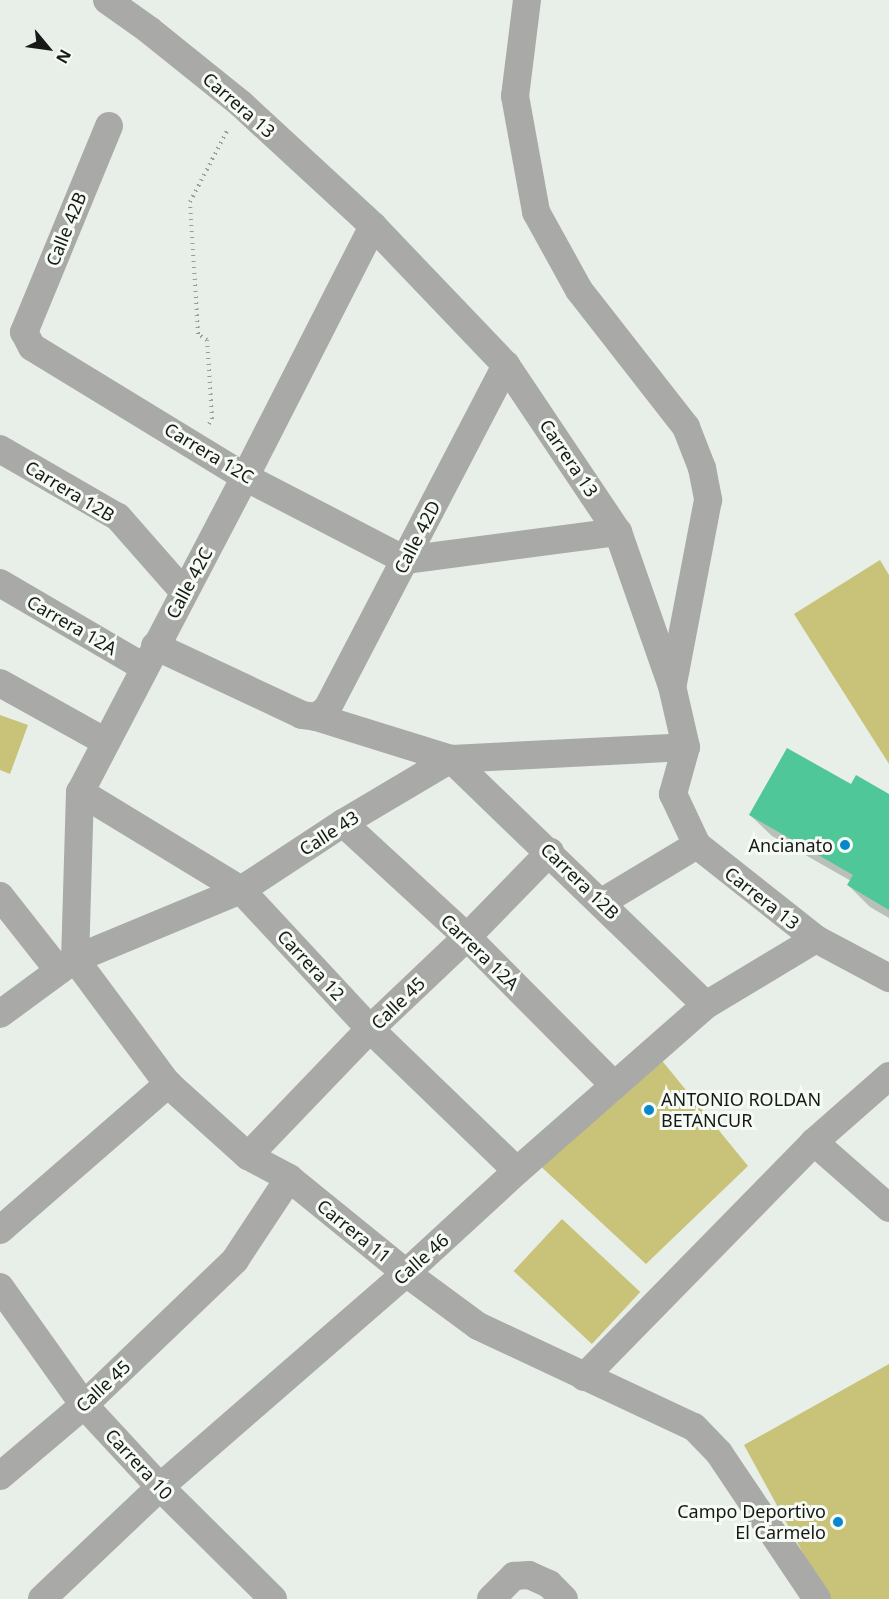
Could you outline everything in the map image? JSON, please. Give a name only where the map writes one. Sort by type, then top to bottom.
[{"type":"street","name":"Carrera 13","points":[[107,0],[149,30],[241,104],[373,225],[506,365],[618,532],[672,686],[686,747],[673,794],[697,845],[816,939],[889,978]]},
{"type":"street","points":[[527,0],[515,96],[536,212],[579,290],[686,427],[702,468],[708,500],[672,686]]},
{"type":"street","name":"Calle 42B","points":[[24,332],[109,126]]},
{"type":"street","name":"Calle 42C","points":[[67,965],[80,792],[245,477],[373,225]]},
{"type":"street","name":"Carrera 12C","points":[[24,332],[32,347],[245,477],[405,560]]},
{"type":"street","name":"Calle 42D","points":[[322,713],[405,560],[506,365]]},
{"type":"street","name":"Carrera 12B","points":[[0,449],[118,517],[184,592]]},
{"type":"street","points":[[405,560],[618,532]]},
{"type":"street","name":"Carrera 12A","points":[[1,583],[150,657],[291,710],[322,713],[451,759]]},
{"type":"street","points":[[0,683],[105,741]]},
{"type":"street","name":"Calle 43","points":[[0,1014],[67,965],[241,890],[343,824],[451,759],[686,747]]},
{"type":"street","name":"Carrera 12B","points":[[451,759],[602,902],[706,1005]]},
{"type":"street","name":"Carrera 12","points":[[80,792],[241,890],[370,1029],[517,1171]]},
{"type":"street","name":"Carrera 12A","points":[[343,824],[467,938],[614,1085]]},
{"type":"street","points":[[602,902],[697,845]]},
{"type":"street","name":"Calle 45","points":[[248,1156],[370,1029],[467,938],[550,852]]},
{"type":"street","name":"Carrera 11","points":[[0,896],[67,965],[168,1084],[248,1156],[289,1178],[406,1273],[478,1326],[694,1427],[719,1453],[817,1599]]},
{"type":"street","name":"Calle 46","points":[[42,1599],[160,1487],[406,1273],[517,1171],[706,1005],[816,939]]},
{"type":"street","points":[[584,1377],[814,1142],[889,1076]]},
{"type":"street","points":[[0,1230],[168,1084]]},
{"type":"street","points":[[814,1142],[889,1208]]},
{"type":"street","name":"Calle 45","points":[[0,1476],[84,1405],[234,1260],[289,1178]]},
{"type":"street","name":"Carrera 10","points":[[0,1287],[84,1405],[160,1487],[273,1599]]},
{"type":"street","points":[[491,1599],[514,1576],[529,1575],[549,1584],[564,1599]]},
{"type":"path","points":[[196,445],[212,419],[207,340],[198,334],[190,202],[241,104]]},
{"type":"shaded area","points":[[880,560],[889,575],[889,764],[794,614]]},
{"type":"shaded area","points":[[0,715],[28,725],[10,774],[0,770]]},
{"type":"shaded area","name":"ANTONIO ROLDAN BETANCUR","points":[[659,1057],[748,1166],[646,1264],[536,1162]]},
{"type":"shaded area","points":[[562,1219],[640,1292],[592,1344],[514,1271]]},
{"type":"shaded area","name":"Campo Deportivo El Carmelo","points":[[889,1364],[889,1599],[828,1599],[744,1445]]},
{"type":"building","name":"Ancianato","points":[[787,748],[851,784],[856,775],[889,794],[889,910],[847,885],[853,875],[749,815]]},
{"type":"place","name":"Ancianato","points":[[845,845]]},
{"type":"place","name":"ANTONIO ROLDAN BETANCUR","points":[[649,1110]]},
{"type":"place","name":"Campo Deportivo El Carmelo","points":[[838,1522]]}]
